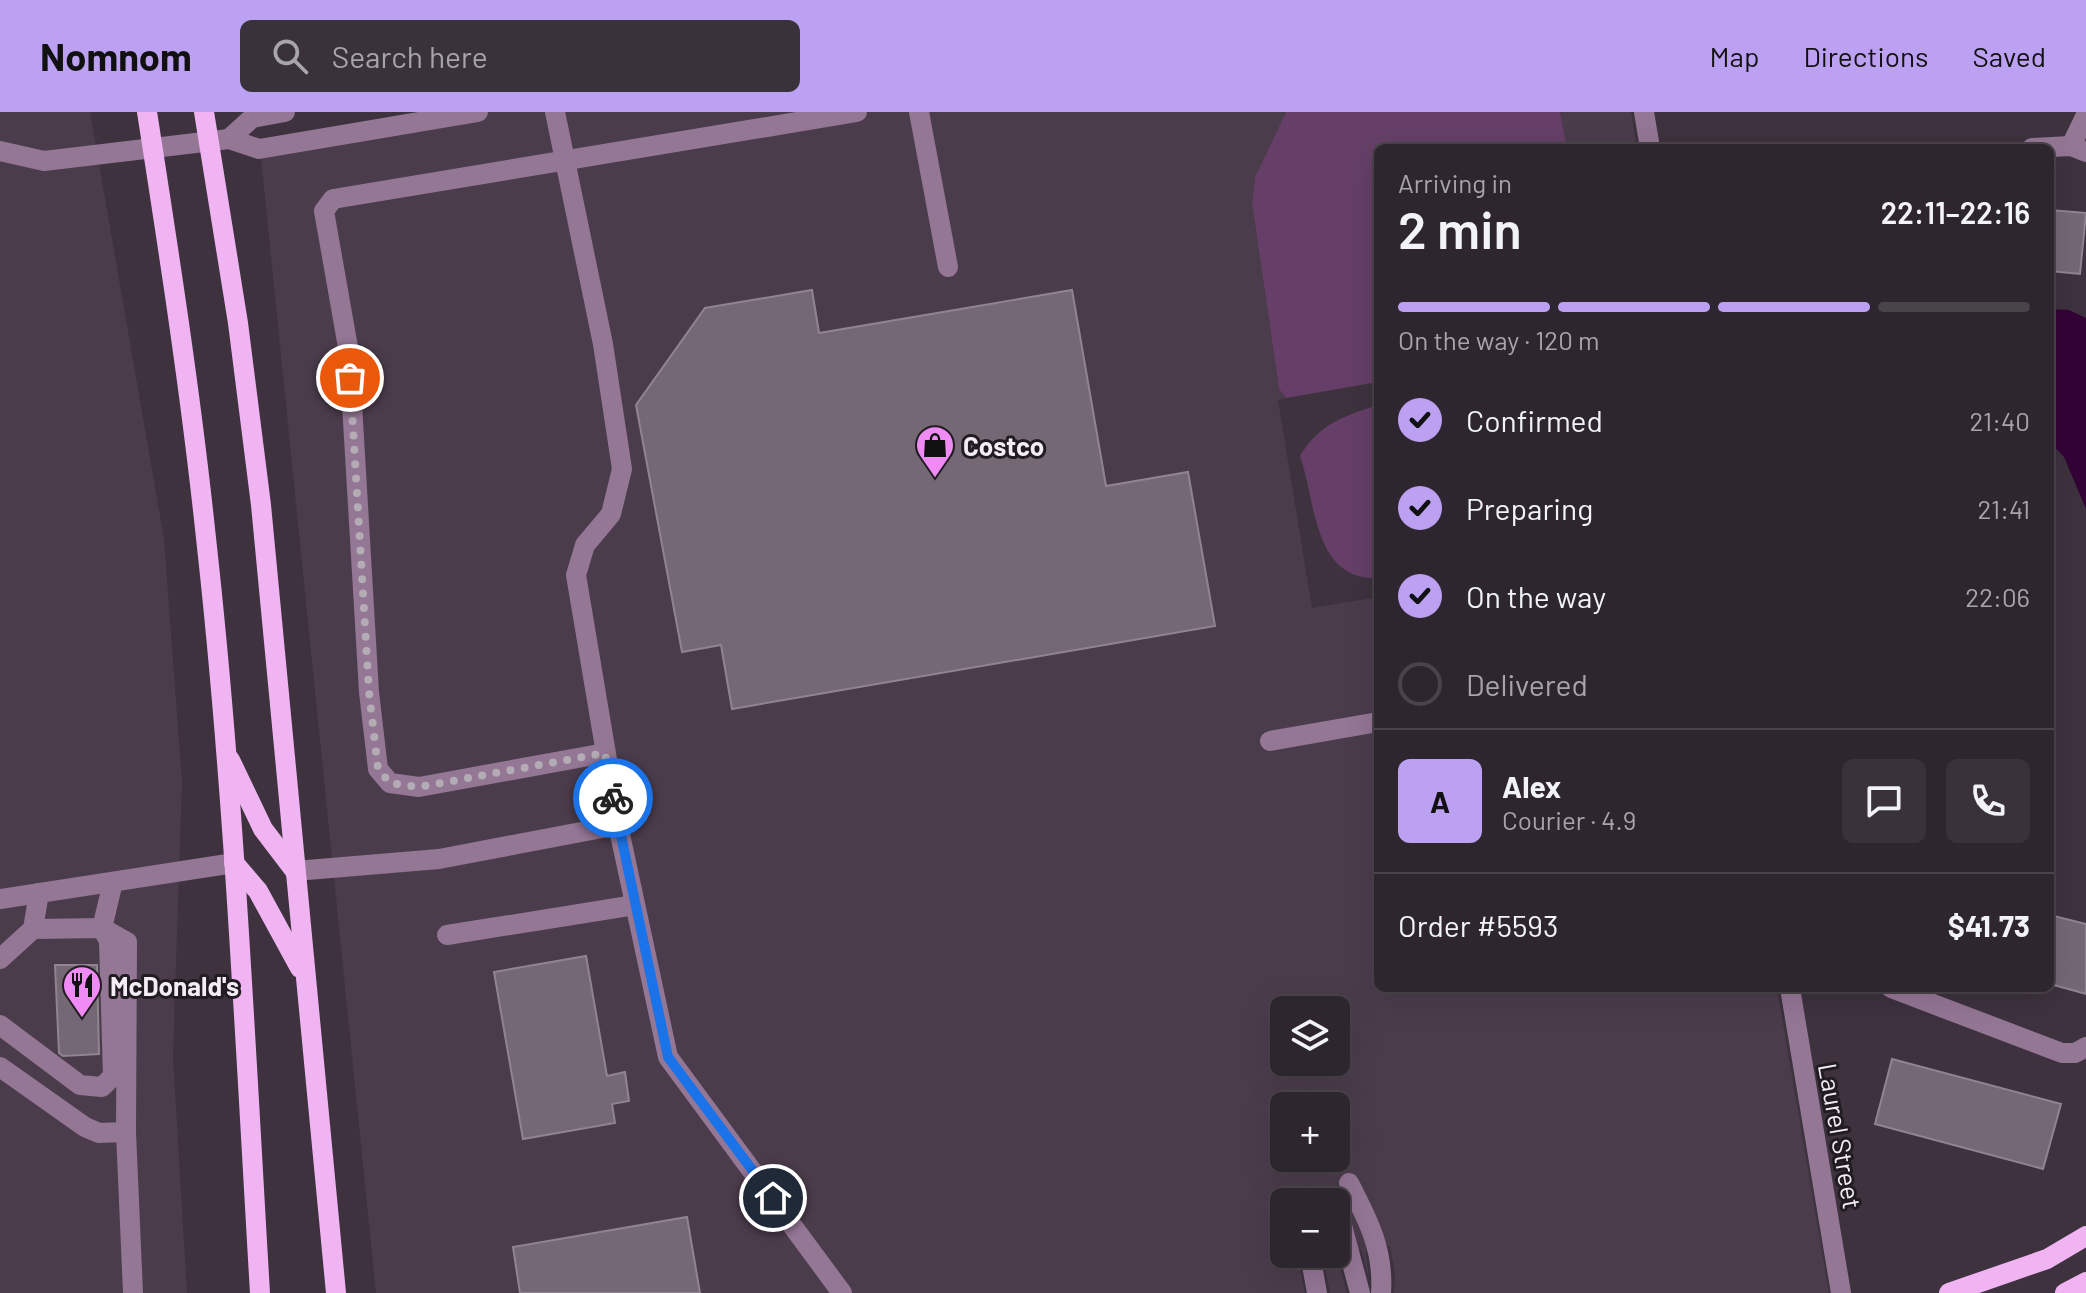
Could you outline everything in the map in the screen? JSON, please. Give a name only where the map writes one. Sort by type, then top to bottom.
[{"type":"main road","points":[[147,112],[207,538],[234,863],[260,1293]]},
{"type":"main road","points":[[204,112],[219,140],[261,505],[336,1293]]},
{"type":"main road","points":[[225,749],[263,829],[295,871]]},
{"type":"main road","points":[[234,863],[258,891],[304,975]]},
{"type":"main road","points":[[1949,1293],[2047,1259],[2086,1236]]},
{"type":"main road","points":[[2065,1293],[2086,1282]]},
{"type":"street","points":[[219,140],[252,118],[285,112]]},
{"type":"street","points":[[0,151],[44,161],[219,140],[259,149],[478,112]]},
{"type":"street","points":[[555,112],[603,344],[622,469],[611,514],[585,545],[576,575],[618,825],[668,1057],[842,1293]]},
{"type":"street","points":[[605,753],[419,787],[390,783],[378,769],[369,692],[349,353],[324,211],[333,199],[857,112]]},
{"type":"street","points":[[919,112],[948,267]]},
{"type":"street","points":[[1644,112],[1649,144]]},
{"type":"street","points":[[2054,148],[2079,149],[2086,115]]},
{"type":"street","points":[[1270,741],[1374,723]]},
{"type":"street","points":[[295,871],[439,859],[618,825]]},
{"type":"street","points":[[0,899],[234,863]]},
{"type":"street","points":[[0,1025],[80,1085],[102,1087],[113,1076],[109,941],[102,928],[113,882]]},
{"type":"street","points":[[0,959],[33,929],[39,893]]},
{"type":"street","points":[[447,935],[635,905]]},
{"type":"street","points":[[33,929],[102,928],[127,942],[126,1132],[133,1293]]},
{"type":"street","name":"Laurel Street","points":[[1791,992],[1841,1293]]},
{"type":"street","points":[[1902,992],[2062,1053],[2075,1053],[2086,1047]]},
{"type":"street","points":[[0,1067],[85,1127],[99,1133],[126,1132]]},
{"type":"street","points":[[1350,1207],[1375,1232],[1382,1271],[1381,1293]]},
{"type":"street","points":[[1350,1248],[1360,1293]]},
{"type":"street","points":[[1313,1268],[1317,1293]]},
{"type":"shaded area","points":[[0,112],[90,112],[164,539],[182,782],[173,1057],[187,1293],[0,1293]]},
{"type":"shaded area","points":[[463,112],[1286,112],[1255,177],[1252,203],[1279,389],[1286,398],[1278,400],[1312,608],[1374,598],[1374,992],[1778,992],[1829,1293],[1394,1293],[1395,1273],[1390,1246],[1366,1251],[1369,1279],[1361,1250],[1350,1253],[1350,1188],[1270,1188],[1270,1268],[1300,1268],[1305,1293],[376,1293],[260,148]]},
{"type":"shaded area","points":[[1286,112],[1560,112],[1566,144],[1374,144],[1374,383],[1286,398],[1279,389],[1252,203],[1255,177]]},
{"type":"shaded area","points":[[1560,112],[1631,112],[1636,144],[1566,144]]},
{"type":"shaded area","points":[[2054,309],[2069,310],[2086,318],[2086,509],[2064,457],[2054,446]]},
{"type":"shaded area","points":[[1374,406],[1374,577],[1357,575],[1341,567],[1329,553],[1315,515],[1300,456],[1315,436],[1343,418]]},
{"type":"shaded area","points":[[1325,1268],[1340,1268],[1347,1293],[1330,1293]]},
{"type":"building","points":[[2054,210],[2086,213],[2080,274],[2054,271]]},
{"type":"building","points":[[812,290],[819,333],[1072,290],[1106,486],[1188,472],[1215,626],[732,709],[721,645],[682,652],[636,405],[705,308]]},
{"type":"building","points":[[2054,916],[2086,924],[2086,994],[2054,985]]},
{"type":"building","points":[[586,956],[607,1076],[625,1072],[629,1101],[612,1104],[615,1123],[523,1139],[494,972]]},
{"type":"building","name":"McDonald's","points":[[55,965],[97,965],[99,1054],[63,1056],[59,1053]]},
{"type":"building","points":[[1892,1059],[2061,1104],[2043,1169],[1875,1124]]},
{"type":"building","points":[[687,1217],[700,1293],[520,1293],[513,1247]]},
{"type":"way so far","points":[[350,378],[369,692],[378,769],[390,783],[419,787],[605,753],[613,798]]},
{"type":"place","name":"Costco","points":[[935,479]]},
{"type":"place","name":"McDonald's","points":[[82,1019]]},
{"type":"route","points":[[613,798],[668,1057],[773,1198]]}]
